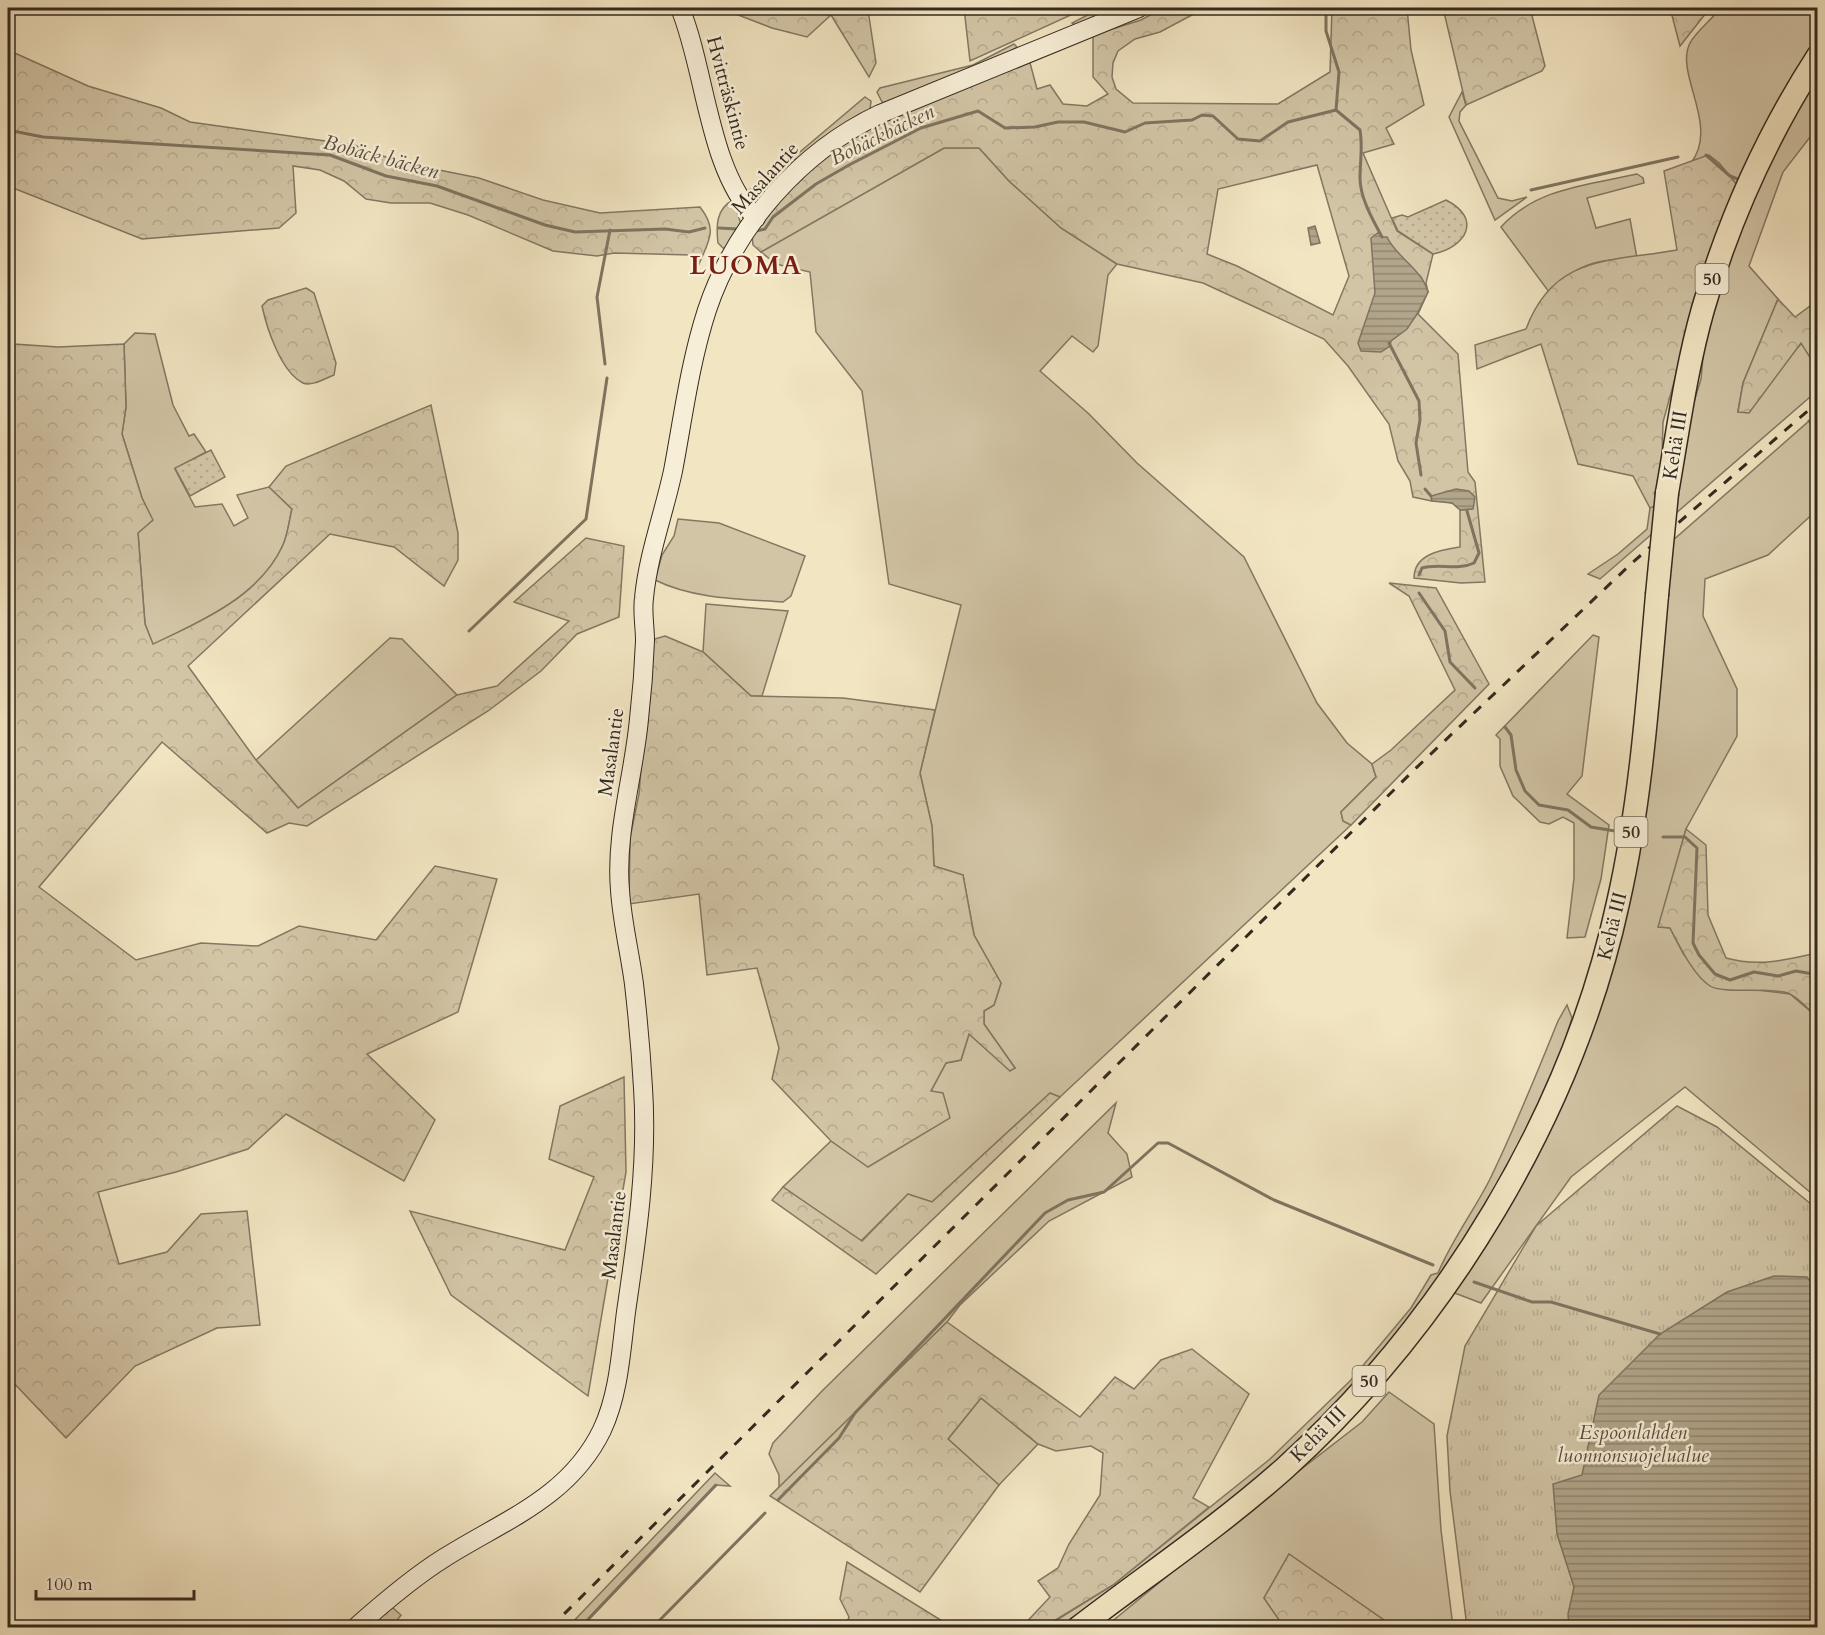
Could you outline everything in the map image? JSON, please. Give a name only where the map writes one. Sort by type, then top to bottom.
[{"type":"highway","name":"Kehä III","points":[[1078,1628],[1226,1517],[1285,1467],[1344,1410],[1394,1353],[1446,1284],[1508,1186],[1568,1061],[1599,975],[1618,906],[1639,776],[1667,493],[1687,377],[1702,311],[1720,255],[1758,162],[1818,56]]},
{"type":"street","name":"Hvitträskintie","points":[[680,8],[725,168],[743,205],[756,218]]},
{"type":"street","name":"Masalantie","points":[[356,1628],[385,1601],[441,1560],[531,1508],[566,1482],[579,1468],[599,1436],[613,1402],[639,1222],[644,1163],[644,1091],[634,982],[619,889],[619,863],[639,724],[645,639],[645,587],[664,513],[706,313],[732,254],[756,218],[789,179],[817,153],[852,128],[880,114],[1139,8]]},
{"type":"green space","points":[[720,8],[808,8],[830,15],[835,8],[888,8],[868,10],[876,63],[869,77],[831,15],[807,37],[772,28]]},
{"type":"green space","points":[[964,8],[1086,8],[970,61]]},
{"type":"green space","points":[[1101,8],[1123,8],[1075,25],[1072,23]]},
{"type":"green space","points":[[1163,8],[1205,8],[1160,32],[1135,39],[1118,51],[1113,63],[1112,77],[1116,89],[1133,103],[1278,104],[1330,72],[1332,8],[1407,8],[1411,50],[1424,105],[1386,128],[1394,144],[1363,153],[1397,231],[1433,254],[1426,283],[1428,292],[1418,314],[1458,354],[1468,472],[1475,482],[1485,582],[1461,583],[1414,578],[1415,570],[1424,558],[1437,552],[1460,547],[1460,510],[1472,509],[1431,497],[1432,501],[1413,497],[1410,481],[1398,461],[1389,424],[1348,366],[1324,339],[1203,283],[1117,264],[1061,228],[1009,181],[979,148],[944,148],[761,252],[753,245],[752,235],[806,170],[852,134],[1029,59],[1037,89],[1050,85],[1063,104],[1087,106],[1108,94],[1093,77],[1093,35],[1141,20]],"holes":[[[1317,165],[1349,276],[1333,315],[1237,266],[1207,254],[1218,189]]]},
{"type":"green space","points":[[1443,8],[1530,8],[1545,66],[1542,71],[1466,105]]},
{"type":"green space","points":[[1670,8],[1710,8],[1680,46]]},
{"type":"green space","points":[[1720,8],[1817,8],[1817,40],[1796,70],[1737,185],[1719,163],[1709,155],[1691,163],[1699,148],[1701,133],[1687,69],[1687,55],[1693,38]]},
{"type":"green space","points":[[1014,44],[1017,47],[1001,57],[885,103],[882,102],[877,92],[880,88],[973,65]]},
{"type":"green space","points":[[8,50],[88,86],[161,108],[190,122],[354,145],[399,162],[479,178],[543,200],[600,213],[700,207],[709,222],[710,235],[699,264],[691,255],[614,253],[597,256],[553,251],[468,215],[430,203],[391,203],[366,199],[344,181],[320,170],[293,166],[296,213],[279,228],[142,239],[8,186]]},
{"type":"green space","points":[[1817,71],[1817,128],[1783,172],[1749,266],[1778,299],[1743,383],[1738,411],[1802,343],[1817,365],[1817,391],[1600,579],[1588,574],[1618,554],[1647,529],[1650,508],[1676,494],[1683,438],[1701,379],[1705,335],[1728,260],[1770,152]]},
{"type":"green space","points":[[1462,92],[1466,105],[1460,112],[1459,121],[1498,198],[1512,201],[1527,197],[1495,220],[1449,117]]},
{"type":"green space","points":[[865,97],[871,101],[870,110],[795,160],[794,157]]},
{"type":"green space","points":[[944,148],[979,148],[1009,181],[1061,228],[1117,264],[1108,275],[1098,346],[1093,352],[1072,336],[1040,371],[1089,414],[1137,463],[1244,557],[1317,703],[1347,743],[1372,764],[1376,777],[1341,812],[1343,821],[1351,825],[1060,1097],[1050,1093],[932,1202],[908,1194],[861,1241],[783,1187],[831,1141],[868,1166],[931,1091],[946,1063],[961,1060],[969,1034],[1010,1070],[1015,1068],[984,1024],[984,1011],[994,1005],[1001,983],[974,935],[963,875],[934,866],[932,826],[920,773],[961,605],[889,584],[862,391],[816,332],[810,272],[776,264],[761,252]]},
{"type":"green space","points":[[1708,155],[1719,163],[1737,185],[1679,364],[1663,422],[1657,505],[1650,508],[1633,476],[1578,464],[1541,344],[1477,369],[1475,345],[1526,329],[1538,305],[1552,287],[1569,274],[1608,260],[1677,250],[1664,171]]},
{"type":"green space","points":[[778,174],[780,177],[763,195],[748,194],[749,190]]},
{"type":"green space","points":[[1637,174],[1643,178],[1644,183],[1587,198],[1596,228],[1630,219],[1637,258],[1589,264],[1571,274],[1549,292],[1501,227],[1515,214],[1546,196],[1582,185]]},
{"type":"green space","points":[[733,200],[741,224],[728,248],[723,248],[718,243],[718,218],[723,208]]},
{"type":"green space","points":[[1446,200],[1464,215],[1467,224],[1466,232],[1454,245],[1433,254],[1398,231],[1392,218],[1402,215],[1408,217]]},
{"type":"green space","points":[[8,269],[11,269],[14,344],[58,347],[124,344],[126,407],[122,434],[142,498],[153,520],[138,533],[145,624],[153,644],[227,605],[260,579],[273,563],[285,541],[292,509],[269,487],[286,466],[431,405],[458,533],[458,560],[444,586],[394,547],[330,534],[188,666],[256,760],[298,808],[457,695],[497,686],[569,621],[514,602],[586,538],[624,546],[619,617],[577,634],[541,671],[488,711],[307,826],[289,823],[267,833],[162,742],[39,887],[136,960],[201,943],[258,946],[299,926],[376,940],[435,866],[497,879],[458,1012],[367,1054],[435,1120],[404,1181],[286,1114],[248,1149],[176,1172],[98,1192],[119,1264],[167,1252],[201,1214],[247,1211],[260,1325],[217,1328],[135,1366],[66,1438],[8,1377]]},
{"type":"green space","points":[[306,288],[314,293],[336,363],[334,375],[310,384],[303,383],[288,370],[271,338],[262,306],[268,300]]},
{"type":"green space","points":[[1778,299],[1795,317],[1817,301],[1817,365],[1816,367],[1801,343],[1749,413],[1738,412],[1743,383]]},
{"type":"green space","points":[[135,333],[155,334],[173,405],[189,436],[194,434],[206,452],[175,469],[195,507],[222,504],[234,526],[248,518],[237,495],[269,487],[292,509],[283,545],[273,563],[260,579],[227,606],[153,645],[145,624],[138,533],[152,520],[142,498],[122,434],[126,407],[124,344]]},
{"type":"green space","points":[[1817,414],[1817,510],[1768,555],[1705,579],[1703,616],[1737,689],[1737,736],[1686,829],[1659,926],[1670,928],[1684,955],[1730,990],[1742,988],[1790,994],[1817,1017],[1817,1198],[1685,1087],[1571,1177],[1481,1303],[1452,1292],[1586,1039],[1671,542]]},
{"type":"green space","points":[[211,450],[225,477],[190,496],[175,468]]},
{"type":"green space","points":[[678,519],[719,523],[805,556],[791,596],[783,602],[734,599],[701,595],[655,580],[662,555],[674,536]]},
{"type":"green space","points":[[1389,583],[1436,588],[1489,684],[1351,825],[1343,821],[1341,812],[1376,777],[1372,764],[1391,750],[1455,690],[1409,596]]},
{"type":"green space","points":[[706,604],[788,611],[762,696],[751,696],[703,652]]},
{"type":"green space","points":[[1593,635],[1599,637],[1582,776],[1567,794],[1609,825],[1601,879],[1585,937],[1567,938],[1574,878],[1574,823],[1563,817],[1549,824],[1540,822],[1513,796],[1500,766],[1500,739],[1496,735]]},
{"type":"green space","points":[[665,636],[703,652],[751,696],[843,698],[935,710],[920,773],[932,826],[934,866],[963,875],[974,935],[1001,983],[994,1005],[984,1011],[984,1024],[1015,1068],[1010,1071],[969,1034],[961,1060],[946,1063],[931,1091],[943,1093],[950,1118],[868,1167],[831,1141],[772,1079],[779,1048],[757,968],[707,975],[699,894],[629,904],[630,838],[639,794],[651,640]]},
{"type":"green space","points":[[390,638],[402,639],[457,695],[298,808],[256,760]]},
{"type":"green space","points":[[1686,829],[1706,845],[1708,915],[1726,958],[1761,962],[1817,953],[1817,1017],[1788,993],[1770,990],[1725,990],[1710,986],[1692,967],[1670,928],[1658,927]]},
{"type":"green space","points":[[1567,1005],[1572,1018],[1557,1066],[1538,1109],[1461,1248],[1388,1348],[1297,1445],[1232,1501],[1063,1627],[1044,1628],[1113,1585],[1270,1459],[1350,1381],[1411,1308],[1431,1275],[1438,1273],[1489,1181]]},
{"type":"green space","points":[[624,1077],[626,1172],[588,1396],[451,1295],[410,1211],[565,1250],[594,1177],[549,1159],[560,1106]]},
{"type":"green space","points":[[1050,1093],[1060,1097],[876,1274],[772,1200],[783,1187],[862,1241],[908,1194],[932,1202]]},
{"type":"green space","points":[[1116,1103],[1108,1133],[1127,1154],[1132,1177],[1049,1221],[960,1305],[947,1322],[779,1488],[779,1475],[769,1454],[773,1443],[822,1391]]},
{"type":"green space","name":"Espoonlahden luonnonsuojelualue","points":[[1677,1106],[1717,1127],[1817,1209],[1817,1627],[1467,1627],[1450,1491],[1447,1436],[1465,1346],[1536,1226]]},
{"type":"green space","points":[[947,1322],[1080,1417],[1115,1377],[1134,1389],[1161,1360],[1192,1349],[1249,1394],[1193,1498],[1209,1507],[1113,1585],[1044,1627],[1021,1628],[1050,1597],[1038,1581],[1058,1568],[1069,1544],[1100,1495],[1103,1453],[1091,1446],[1056,1451],[1038,1444],[981,1398],[948,1439],[999,1485],[920,1592],[770,1496]]},
{"type":"green space","points":[[1389,1392],[1434,1424],[1441,1530],[1453,1627],[1394,1627],[1289,1554],[1264,1598],[1284,1627],[1104,1628],[1238,1518],[1362,1422]]},
{"type":"green space","points":[[981,1398],[1038,1444],[999,1485],[948,1439]]},
{"type":"green space","points":[[715,1473],[730,1486],[715,1485],[580,1627],[568,1627]]},
{"type":"green space","points":[[1289,1554],[1394,1627],[1284,1627],[1264,1598]]},
{"type":"green space","points":[[847,1562],[952,1627],[845,1627],[849,1617],[840,1599]]},
{"type":"green space","points":[[385,1601],[401,1615],[392,1627],[355,1628]]},
{"type":"shaded area","points":[[1315,226],[1320,243],[1311,245],[1308,228]]},
{"type":"shaded area","points":[[1379,232],[1382,237],[1387,237],[1396,251],[1415,270],[1428,292],[1407,329],[1391,341],[1390,346],[1381,352],[1361,351],[1358,343],[1375,293],[1371,238]]},
{"type":"shaded area","points":[[1456,489],[1469,491],[1475,497],[1473,509],[1460,510],[1452,503],[1432,501],[1431,496]]},
{"type":"shaded area","points":[[1774,1276],[1807,1277],[1817,1290],[1817,1627],[1597,1628],[1588,1623],[1584,1627],[1569,1627],[1568,1614],[1574,1587],[1557,1534],[1553,1484],[1582,1475],[1599,1395],[1660,1334],[1727,1292]]},
{"type":"waterway","points":[[1326,8],[1326,31],[1339,72],[1336,110]]},
{"type":"waterway","name":"Bobäckbäcken","points":[[756,231],[765,229],[773,217],[816,184],[849,165],[921,128],[978,111],[1005,128],[1035,127],[1058,122],[1084,122],[1125,132],[1145,123],[1192,120],[1202,115],[1213,116],[1238,139],[1260,141],[1288,122],[1336,110],[1360,130],[1362,193],[1382,237]]},
{"type":"waterway","name":"Bobäck bäcken","points":[[8,130],[43,137],[330,155],[386,176],[437,186],[545,225],[575,232],[665,229],[689,232],[705,228]]},
{"type":"waterway","points":[[1706,155],[1730,176],[1740,180]]},
{"type":"waterway","points":[[1531,190],[1678,157]]},
{"type":"waterway","name":"Bobäck bäcken","points":[[719,228],[737,229]]},
{"type":"waterway","points":[[605,364],[597,297],[610,230]]},
{"type":"waterway","name":"Bobäckbäcken","points":[[1389,343],[1419,401],[1420,420],[1416,443],[1421,475]]},
{"type":"waterway","points":[[469,631],[586,519],[607,378]]},
{"type":"waterway","points":[[1809,421],[1818,428]]},
{"type":"waterway","name":"Bobäckbäcken","points":[[1425,489],[1431,496]]},
{"type":"waterway","name":"Bobäckbäcken","points":[[1419,575],[1422,568],[1474,563],[1479,553],[1467,511]]},
{"type":"waterway","name":"Bobäckbäcken","points":[[1419,593],[1445,631],[1450,662],[1475,688]]},
{"type":"waterway","name":"Bobäckbäcken","points":[[1505,727],[1511,735],[1516,770],[1525,791],[1539,805],[1568,810],[1591,827],[1615,831]]},
{"type":"waterway","name":"Bobäckbäcken","points":[[1663,837],[1685,837],[1697,848],[1693,943],[1699,955],[1715,974],[1730,980],[1754,972],[1778,976],[1796,971],[1813,974],[1818,972]]},
{"type":"waterway","points":[[778,1500],[839,1438],[855,1413],[1045,1213],[1068,1200],[1104,1192],[1158,1143],[1168,1143],[1274,1200],[1433,1265]]},
{"type":"waterway","points":[[1474,1282],[1532,1302],[1551,1302],[1660,1334]]},
{"type":"waterway","points":[[580,1628],[716,1485]]},
{"type":"waterway","points":[[652,1628],[765,1513]]},
{"type":"railway","points":[[550,1628],[1415,769],[1633,562],[1818,402]]},
{"type":"district","name":"LUOMA","points":[[746,265]]}]
